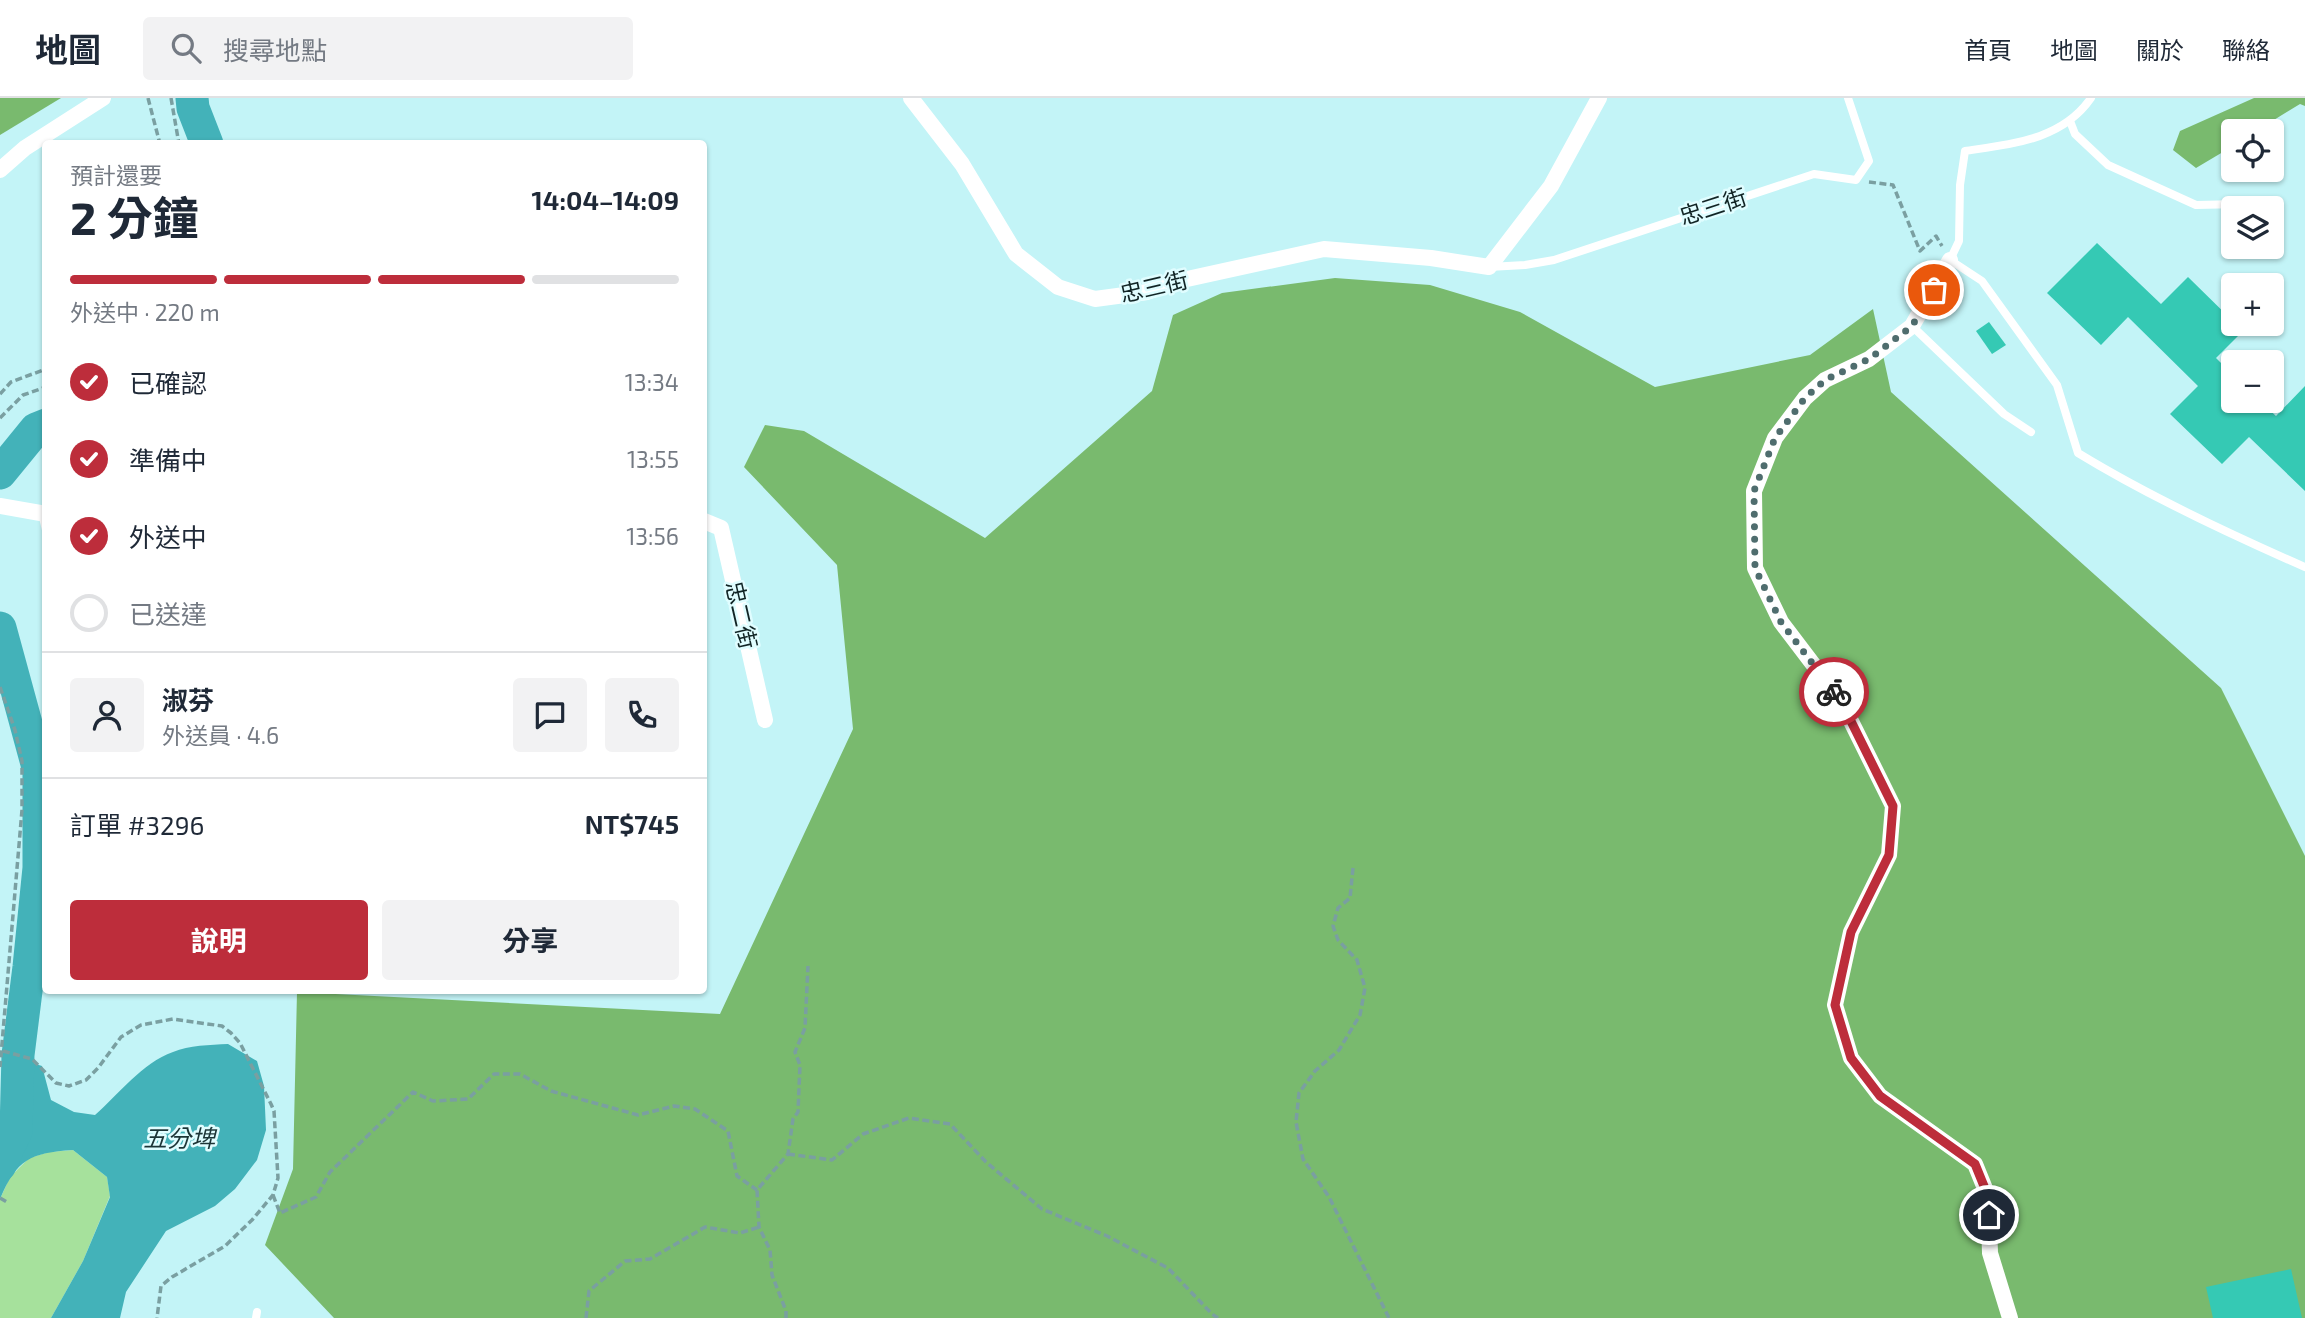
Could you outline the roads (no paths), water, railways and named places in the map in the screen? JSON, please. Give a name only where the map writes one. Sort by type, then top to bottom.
[{"type":"street","points":[[0,170],[33,143],[103,98]]},
{"type":"street","name":"忠三街","points":[[911,98],[962,164],[1016,254],[1058,287],[1096,299],[1147,292],[1178,281],[1324,249],[1431,258],[1489,267]]},
{"type":"street","points":[[1489,267],[1551,186],[1599,98]]},
{"type":"street","points":[[1950,260],[1912,326],[1869,359],[1825,380],[1805,398],[1775,438],[1754,491],[1755,568],[1781,622],[1841,701],[1893,806],[1889,855],[1851,932],[1835,1005],[1851,1058],[1880,1096],[1975,1164],[1988,1196],[1990,1253],[2010,1318]]},
{"type":"street","points":[[4,507],[42,513]]},
{"type":"street","name":"忠二街","points":[[707,522],[721,528],[765,720]]},
{"type":"lane","name":"忠三街","points":[[1489,267],[1554,260],[1814,174],[1856,180],[1870,161],[1848,98]]},
{"type":"lane","points":[[2091,98],[2082,111],[2070,121],[2040,138],[1965,151],[1960,185],[1959,241],[1950,260],[1982,281],[2057,385],[2078,453],[2126,482],[2305,567]]},
{"type":"lane","points":[[2070,121],[2076,134],[2108,165],[2196,205],[2221,204]]},
{"type":"lane","points":[[1912,326],[2004,414],[2031,432]]},
{"type":"water","name":"五分埤","points":[[228,1044],[257,1061],[264,1086],[266,1130],[257,1160],[235,1189],[215,1206],[166,1231],[126,1292],[120,1318],[51,1318],[83,1261],[110,1197],[107,1177],[73,1150],[46,1153],[27,1161],[13,1175],[0,1199],[0,1151],[23,1060],[42,1066],[51,1100],[74,1112],[95,1115],[141,1071],[162,1057],[186,1048]]},
{"type":"waterway","points":[[192,98],[205,140]]},
{"type":"waterway","points":[[0,473],[36,429],[42,427]]},
{"type":"waterway","points":[[0,628],[39,771],[39,868],[18,1055],[16,1131],[0,1165]]}]
